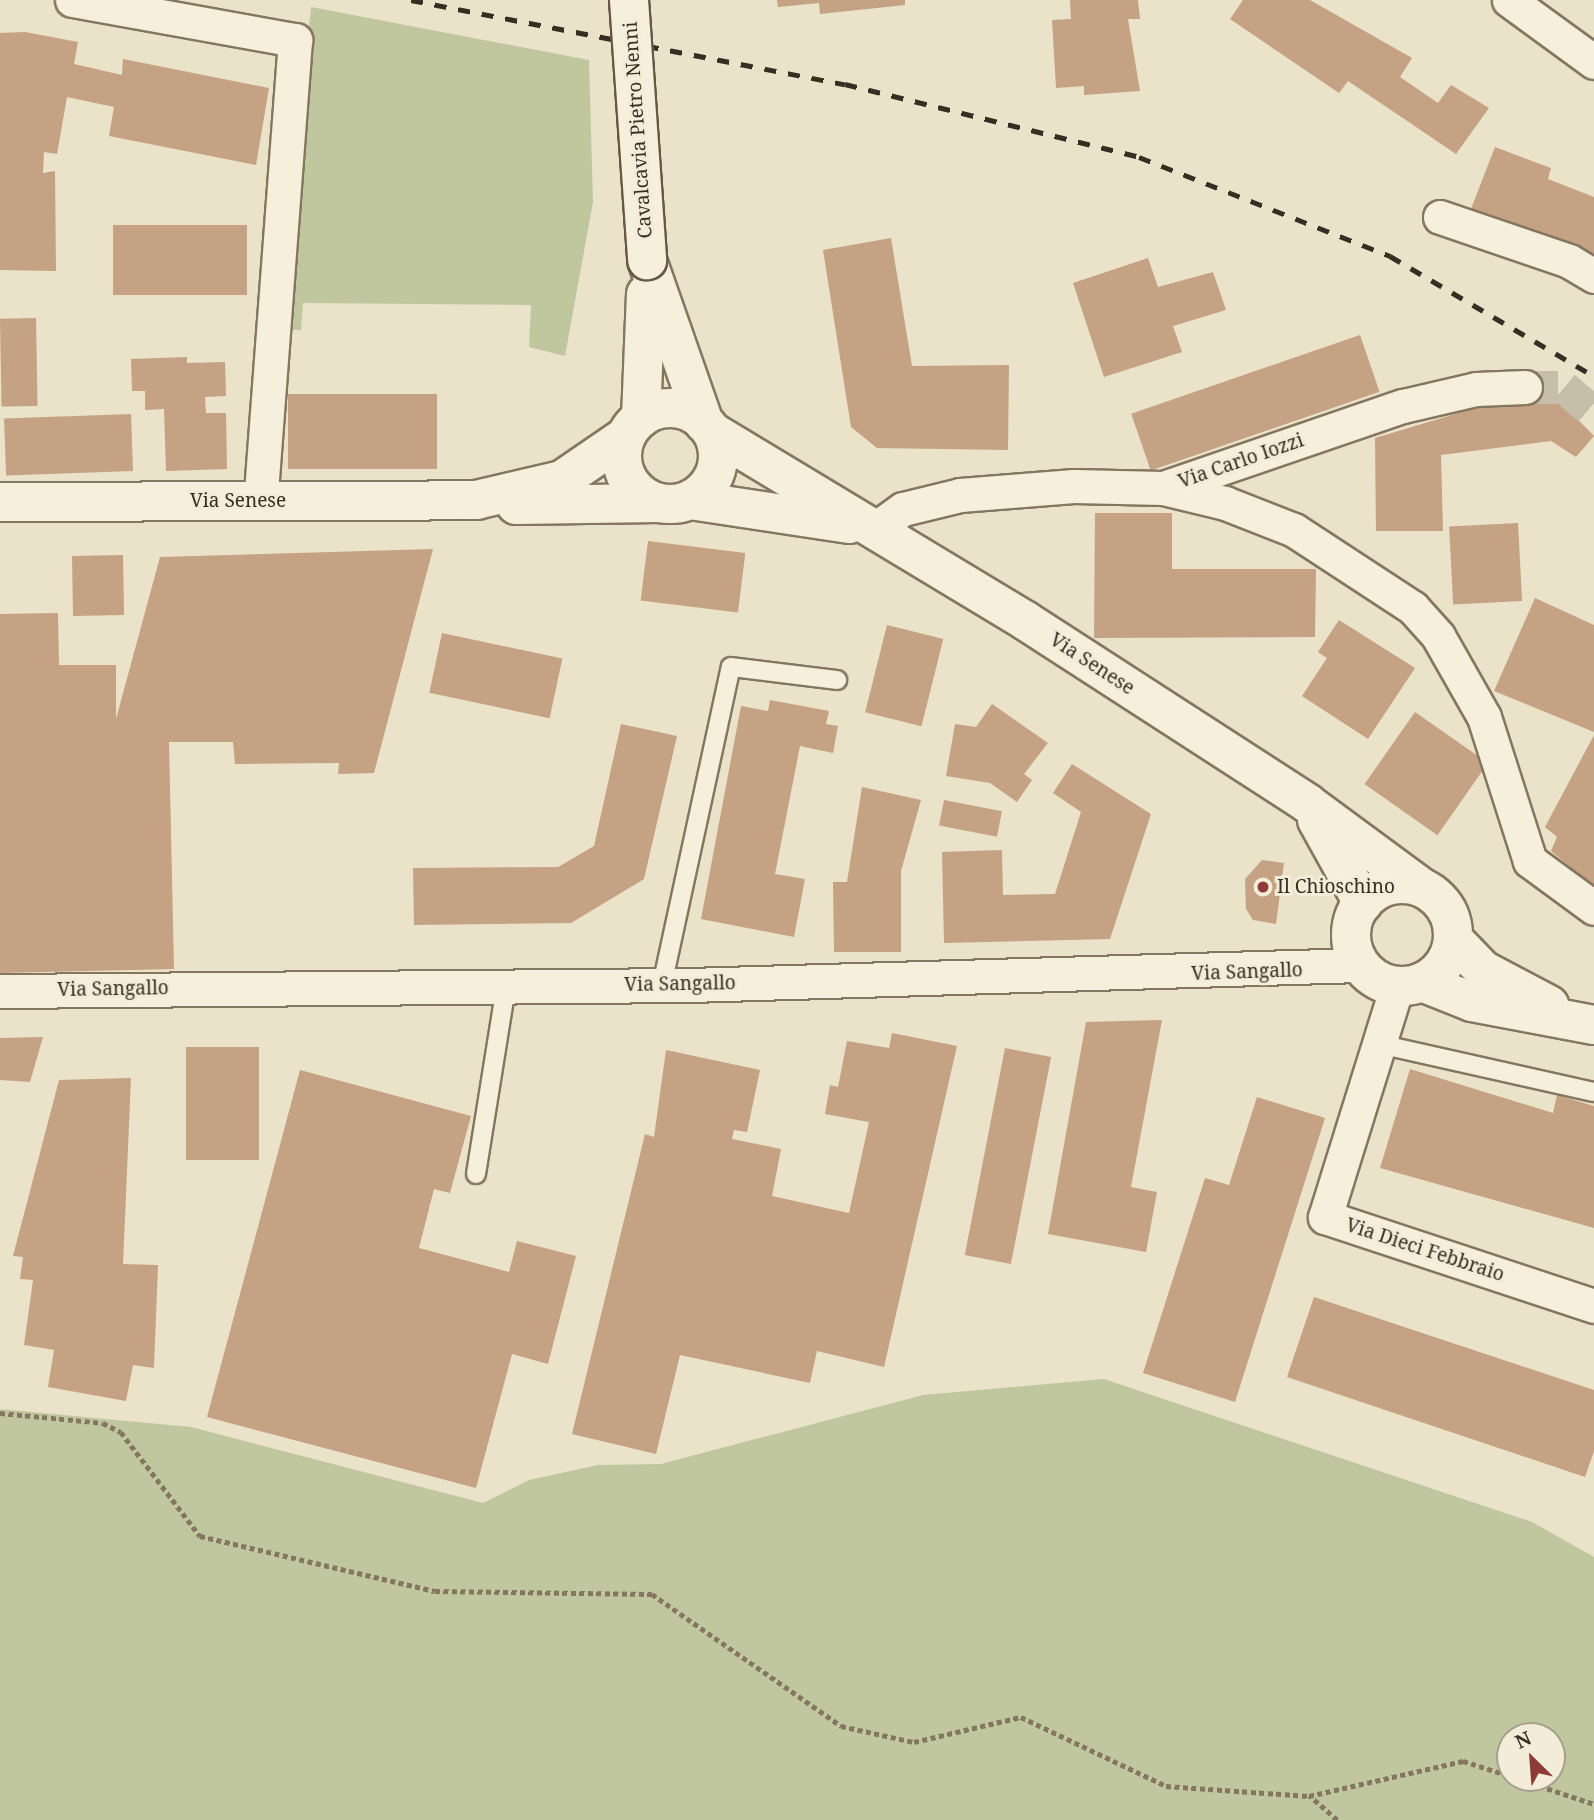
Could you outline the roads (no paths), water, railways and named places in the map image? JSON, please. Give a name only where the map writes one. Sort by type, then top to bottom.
[{"type":"main road","name":"Cavalcavia Pietro Nenni","points":[[629,0],[647,260],[634,427]]},
{"type":"main road","name":"Cavalcavia Pietro Nenni","points":[[647,260],[707,427]]},
{"type":"main road","points":[[681,410],[707,427],[717,454],[713,477],[675,501],[627,478],[634,427],[681,410]]},
{"type":"main road","name":"Via Senese","points":[[476,500],[562,480],[634,427]]},
{"type":"main road","name":"Via Senese","points":[[707,427],[875,529],[1307,803],[1446,908],[1453,939],[1483,970],[1583,1022]]},
{"type":"main road","name":"Via Senese","points":[[0,502],[476,500],[535,506],[675,501],[875,529]]},
{"type":"main road","name":"Via Senese","points":[[1307,803],[1363,902]]},
{"type":"main road","points":[[1360,965],[1351,933],[1363,902],[1390,886],[1421,887]]},
{"type":"main road","points":[[1410,984],[1444,965],[1453,939]]},
{"type":"main road","name":"Via Senese","points":[[1360,965],[1410,984],[1472,1002],[1583,1022]]},
{"type":"street","points":[[72,0],[295,40],[260,501]]},
{"type":"street","points":[[1509,0],[1594,62]]},
{"type":"street","points":[[1440,217],[1594,276]]},
{"type":"street","name":"Via Carlo Iozzi","points":[[875,529],[903,509],[960,495],[1074,486],[1163,488],[1403,406],[1476,389],[1525,387]]},
{"type":"street","points":[[1163,488],[1225,503],[1294,530],[1413,608],[1479,707],[1530,861],[1594,908]]},
{"type":"street","name":"Via Sangallo","points":[[0,991],[662,985],[1360,965]]},
{"type":"street","name":"Via Dieci Febbraio","points":[[1410,984],[1379,1044],[1325,1217],[1594,1306]]},
{"type":"lane","points":[[662,985],[730,667],[838,680]]},
{"type":"lane","points":[[476,1174],[506,986]]},
{"type":"lane","points":[[1379,1044],[1594,1092]]},
{"type":"tunnel","points":[[1525,387],[1564,387],[1594,412]]},
{"type":"railway","points":[[411,0],[845,84],[1139,157],[1390,256],[1594,376]]},
{"type":"place","name":"Il Chioschino","points":[[1263,887]]}]
